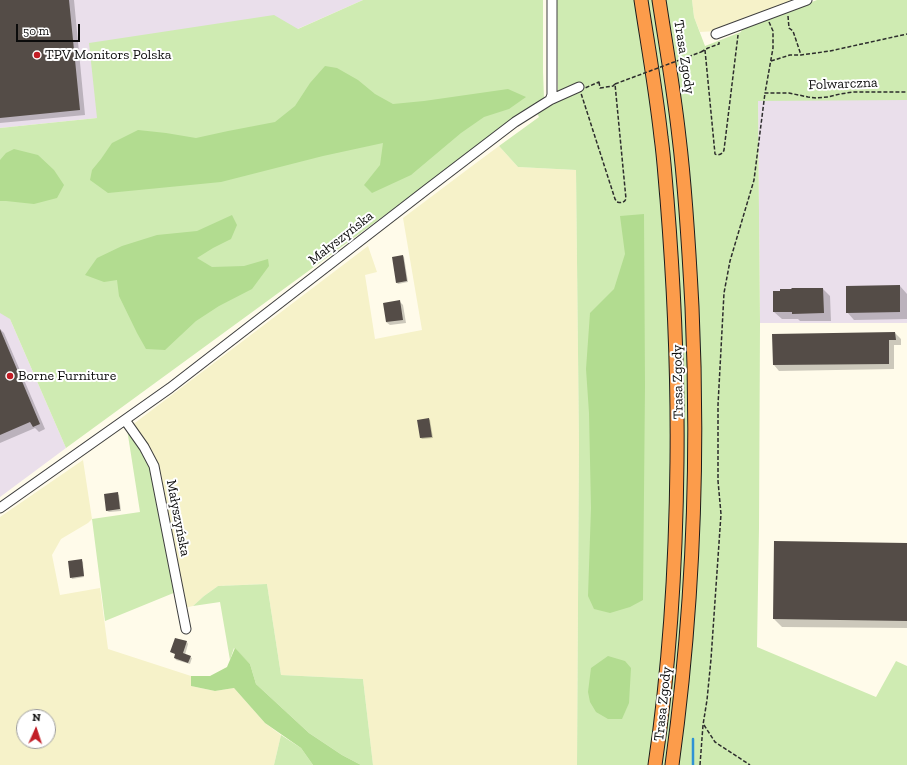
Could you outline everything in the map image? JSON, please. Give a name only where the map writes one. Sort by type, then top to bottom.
[{"type":"highway","name":"Trasa Zgody","points":[[641,0],[662,140],[672,253],[676,340],[676,512],[673,585],[666,678],[655,765]]},
{"type":"highway","name":"Trasa Zgody","points":[[658,0],[679,138],[691,281],[694,340],[694,513],[690,586],[682,680],[672,765]]},
{"type":"street","points":[[550,100],[552,95],[552,0]]},
{"type":"street","points":[[717,37],[766,15],[807,0]]},
{"type":"street","name":"Małyszyńska","points":[[0,508],[170,388],[516,122],[550,100],[580,90]]},
{"type":"street","name":"Małyszyńska","points":[[125,420],[136,433],[154,466],[186,629]]},
{"type":"path","points":[[788,7],[789,28],[793,31],[801,55]]},
{"type":"path","points":[[700,765],[700,753],[711,659],[721,514],[718,481],[718,405],[724,293],[730,261],[754,180],[764,93],[773,48],[773,31],[766,15]]},
{"type":"path","points":[[705,50],[716,155],[722,154],[724,150],[738,33]]},
{"type":"path","points":[[771,61],[790,55],[830,51],[907,34]]},
{"type":"path","points":[[615,84],[626,199],[621,203],[616,199],[580,90],[599,82],[600,88],[613,86],[615,84],[701,52],[719,44],[717,37]]},
{"type":"path","name":"Folwarczna","points":[[764,93],[789,93],[816,98],[853,92],[907,92]]},
{"type":"path","points":[[703,725],[715,742],[750,765]]},
{"type":"shaded area","points":[[0,0],[363,0],[97,118],[0,128]]},
{"type":"shaded area","points":[[692,0],[798,0],[717,31],[700,32],[694,17]]},
{"type":"shaded area","points":[[758,100],[907,100],[907,323],[760,323]]},
{"type":"shaded area","points":[[499,146],[518,167],[576,170],[579,444],[577,765],[373,765],[363,679],[281,675],[267,584],[218,586],[193,606],[184,608],[127,429],[368,246],[377,272],[365,275],[375,339],[422,330],[403,218]]},
{"type":"shaded area","name":"Borne Furniture","points":[[0,296],[66,448],[0,497]]},
{"type":"shaded area","points":[[83,460],[92,519],[61,539],[52,555],[60,595],[100,588],[108,649],[191,676],[191,686],[215,691],[234,688],[265,723],[281,735],[274,765],[0,765],[0,517]]},
{"type":"green space","points":[[363,0],[543,0],[544,99],[66,448],[10,319],[0,313],[0,128],[97,118],[89,43],[274,15],[298,29]]},
{"type":"green space","points":[[557,0],[692,0],[694,17],[705,46],[741,32],[742,29],[817,0],[907,0],[907,100],[758,101],[760,323],[757,647],[876,697],[896,661],[907,666],[907,765],[577,765],[579,444],[576,170],[518,167],[499,146],[539,117],[537,113],[555,102],[558,89]]},
{"type":"green space","points":[[325,66],[337,68],[358,80],[375,94],[393,104],[508,89],[526,97],[509,109],[484,117],[461,133],[411,175],[372,193],[364,185],[380,165],[383,143],[323,156],[221,182],[108,193],[90,180],[92,170],[112,143],[138,130],[196,138],[275,122],[295,106],[310,83]]},
{"type":"green space","points":[[14,149],[38,155],[54,170],[64,185],[57,198],[34,204],[0,201],[0,160],[6,153]]},
{"type":"green space","points":[[644,214],[645,386],[643,600],[630,607],[610,613],[594,609],[588,596],[591,508],[589,413],[586,369],[590,313],[614,289],[625,254],[620,216]]},
{"type":"green space","points":[[232,215],[237,225],[231,239],[197,258],[212,267],[244,266],[268,259],[269,266],[252,289],[219,306],[196,321],[165,350],[146,349],[119,296],[117,280],[104,282],[85,275],[97,258],[122,246],[157,235],[197,231]]},
{"type":"green space","points":[[127,429],[153,469],[176,592],[105,621],[92,519],[140,512]]},
{"type":"green space","points":[[267,584],[281,675],[363,679],[373,765],[361,765],[342,755],[309,733],[256,684],[250,664],[234,648],[230,660],[220,602],[193,606],[218,586]]},
{"type":"green space","points":[[235,648],[250,664],[256,684],[309,733],[342,755],[361,765],[313,765],[301,748],[265,723],[234,688],[215,691],[191,686],[191,676],[210,676],[227,667]]},
{"type":"green space","points":[[608,656],[625,661],[631,668],[629,703],[622,719],[608,719],[596,712],[590,702],[588,692],[591,668]]},
{"type":"green space","points":[[281,735],[301,748],[313,765],[274,765]]},
{"type":"building","name":"TPV Monitors Polska","points":[[0,0],[69,0],[80,110],[0,118]]},
{"type":"building","points":[[403,255],[407,281],[396,283],[392,257]]},
{"type":"building","points":[[900,285],[900,312],[846,313],[846,286]]},
{"type":"building","points":[[791,288],[823,288],[824,313],[792,314],[792,312],[773,312],[773,291],[780,291],[780,289],[792,289]]},
{"type":"building","points":[[400,300],[403,320],[386,322],[383,303]]},
{"type":"building","name":"Borne Furniture","points":[[0,329],[40,424],[33,427],[30,422],[0,435]]},
{"type":"building","points":[[895,332],[896,340],[889,340],[889,364],[773,365],[772,334]]},
{"type":"building","points":[[429,418],[432,437],[420,438],[417,420]]},
{"type":"building","points":[[118,492],[120,509],[106,511],[104,494]]},
{"type":"building","points":[[774,541],[907,543],[907,621],[773,619]]},
{"type":"building","points":[[82,559],[84,576],[70,578],[68,561]]},
{"type":"building","points":[[175,638],[187,641],[183,653],[191,656],[188,663],[174,658],[175,654],[170,652]]},
{"type":"waterway","points":[[693,739],[693,765]]},
{"type":"place","name":"TPV Monitors Polska","points":[[37,55]]},
{"type":"place","name":"Borne Furniture","points":[[10,376]]}]
